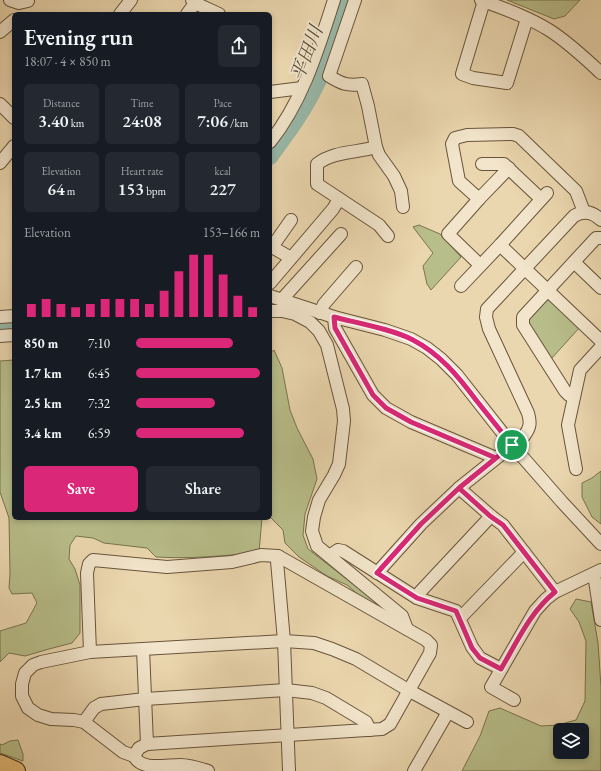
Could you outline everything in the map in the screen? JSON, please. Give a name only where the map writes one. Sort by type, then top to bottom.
[{"type":"highway","points":[[0,764],[16,771]]},
{"type":"street","points":[[10,0],[19,3],[28,0]]},
{"type":"street","points":[[21,12],[28,0]]},
{"type":"street","points":[[122,12],[131,0]]},
{"type":"street","points":[[272,139],[289,114],[321,46],[330,19],[334,0]]},
{"type":"street","points":[[355,0],[345,25],[329,76],[342,84],[362,84],[376,147],[379,155],[394,176],[401,191],[403,207]]},
{"type":"street","points":[[528,19],[507,84],[473,78],[462,74],[483,0],[508,9],[528,19],[550,30],[582,55],[601,73]]},
{"type":"street","points":[[188,12],[193,1],[215,12]]},
{"type":"street","points":[[330,19],[345,25]]},
{"type":"street","points":[[0,32],[12,22]]},
{"type":"street","points":[[321,46],[336,52]]},
{"type":"street","points":[[272,92],[302,88]]},
{"type":"street","points":[[0,104],[12,116]]},
{"type":"street","points":[[479,200],[460,181],[452,144],[455,138],[467,135],[513,134],[519,136],[576,191],[584,212]]},
{"type":"street","points":[[376,147],[324,158],[317,164],[317,184],[339,200],[379,225],[388,236]]},
{"type":"street","points":[[0,163],[12,148]]},
{"type":"street","points":[[460,286],[500,245],[544,196],[504,164],[482,164]]},
{"type":"street","points":[[480,265],[448,234],[509,168]]},
{"type":"street","points":[[272,281],[339,200]]},
{"type":"street","points":[[377,573],[421,524],[459,488],[524,436],[528,430],[531,423],[528,414],[489,329],[486,317],[487,309],[574,216],[584,212],[591,213],[601,220]]},
{"type":"street","points":[[291,220],[275,234],[272,247],[291,258]]},
{"type":"street","points":[[284,300],[285,296],[341,234]]},
{"type":"street","points":[[574,396],[569,395],[565,391],[524,325],[523,317],[596,238],[601,238]]},
{"type":"street","points":[[500,245],[601,341]]},
{"type":"street","points":[[574,262],[601,288]]},
{"type":"street","points":[[320,313],[324,304],[356,267]]},
{"type":"street","points":[[272,297],[320,313],[398,334],[428,348],[457,375],[512,445],[601,544]]},
{"type":"street","points":[[272,311],[282,311],[295,314],[310,322],[319,331],[327,345],[343,409],[344,421],[339,464],[319,500],[312,531],[318,546],[402,616],[407,629]]},
{"type":"street","points":[[0,317],[12,316]]},
{"type":"street","points":[[334,317],[335,328],[373,395],[386,408],[411,422],[496,458]]},
{"type":"street","points":[[0,336],[12,335]]},
{"type":"street","points":[[576,469],[568,425],[580,370],[601,347]]},
{"type":"street","points":[[459,488],[490,516],[503,525],[555,592]]},
{"type":"street","points":[[417,598],[420,592],[490,516]]},
{"type":"street","points":[[329,556],[338,550],[344,551],[417,598],[456,611],[472,648],[480,658],[501,669]]},
{"type":"street","points":[[459,617],[463,615],[524,552]]},
{"type":"street","points":[[90,652],[87,573],[89,564],[94,560],[167,567],[232,562],[261,555],[278,556],[426,640],[431,645],[430,653],[390,724],[382,729],[147,744],[139,748],[134,756]]},
{"type":"street","points":[[278,556],[277,561],[284,641],[289,771]]},
{"type":"street","points":[[514,700],[491,687],[535,611],[546,600],[555,592],[598,572],[601,620]]},
{"type":"street","points":[[134,756],[123,752],[84,722],[74,720],[51,720],[38,715],[28,708],[22,696],[22,684],[25,674],[33,665],[41,662],[90,652],[284,641],[314,643],[332,648],[356,659],[408,690],[467,722]]},
{"type":"street","points":[[143,649],[147,744]]},
{"type":"street","points":[[84,722],[94,708],[100,704],[145,699],[286,690],[312,693],[326,698],[366,722],[370,730]]},
{"type":"street","points":[[414,771],[448,712]]},
{"type":"street","points":[[134,756],[136,762],[144,767],[152,769],[181,765],[192,766],[208,771]]},
{"type":"green space","points":[[507,0],[580,0],[565,16],[554,19]]},
{"type":"green space","points":[[419,225],[440,234],[461,257],[431,290],[427,284],[423,266],[433,253],[413,227]]},
{"type":"green space","points":[[545,298],[553,300],[580,327],[551,359],[526,323]]},
{"type":"green space","points":[[274,350],[282,368],[290,410],[297,428],[313,459],[317,479],[305,514],[303,535],[308,549],[375,601],[376,606],[368,603],[347,585],[327,576],[299,557],[285,543],[283,530],[272,519],[272,352]]},
{"type":"green space","points":[[12,360],[12,520],[262,520],[259,552],[208,557],[156,557],[147,548],[104,543],[93,538],[76,536],[70,545],[69,559],[75,569],[80,585],[80,633],[72,643],[25,656],[9,653],[0,662],[0,631],[26,623],[37,603],[32,593],[12,594],[9,588],[9,518],[0,492],[0,361]]},
{"type":"green space","points":[[601,471],[601,524],[592,517],[582,497],[582,483]]},
{"type":"green space","points":[[576,599],[591,602],[598,643],[601,687],[601,771],[462,771],[480,736],[489,711],[500,708],[541,726],[553,725],[553,759],[589,759],[589,723],[565,723],[576,720],[585,701],[586,641],[579,622],[570,609]]},
{"type":"green space","points":[[18,740],[23,754],[23,761],[0,753],[0,744],[2,745],[10,741]]},
{"type":"waterway","name":"平田川","points":[[272,154],[301,112],[322,74],[337,32],[346,0]]},
{"type":"waterway","name":"平田川","points":[[0,326],[12,325]]},
{"type":"route","points":[[512,445],[457,375],[428,348],[411,339],[385,330],[334,317],[335,328],[373,395],[386,408],[411,422],[496,458],[459,488],[421,524],[377,573],[417,598],[456,611],[472,648],[480,658],[501,669],[535,611],[555,592],[503,525],[490,516],[459,488],[496,458],[512,445]]}]
